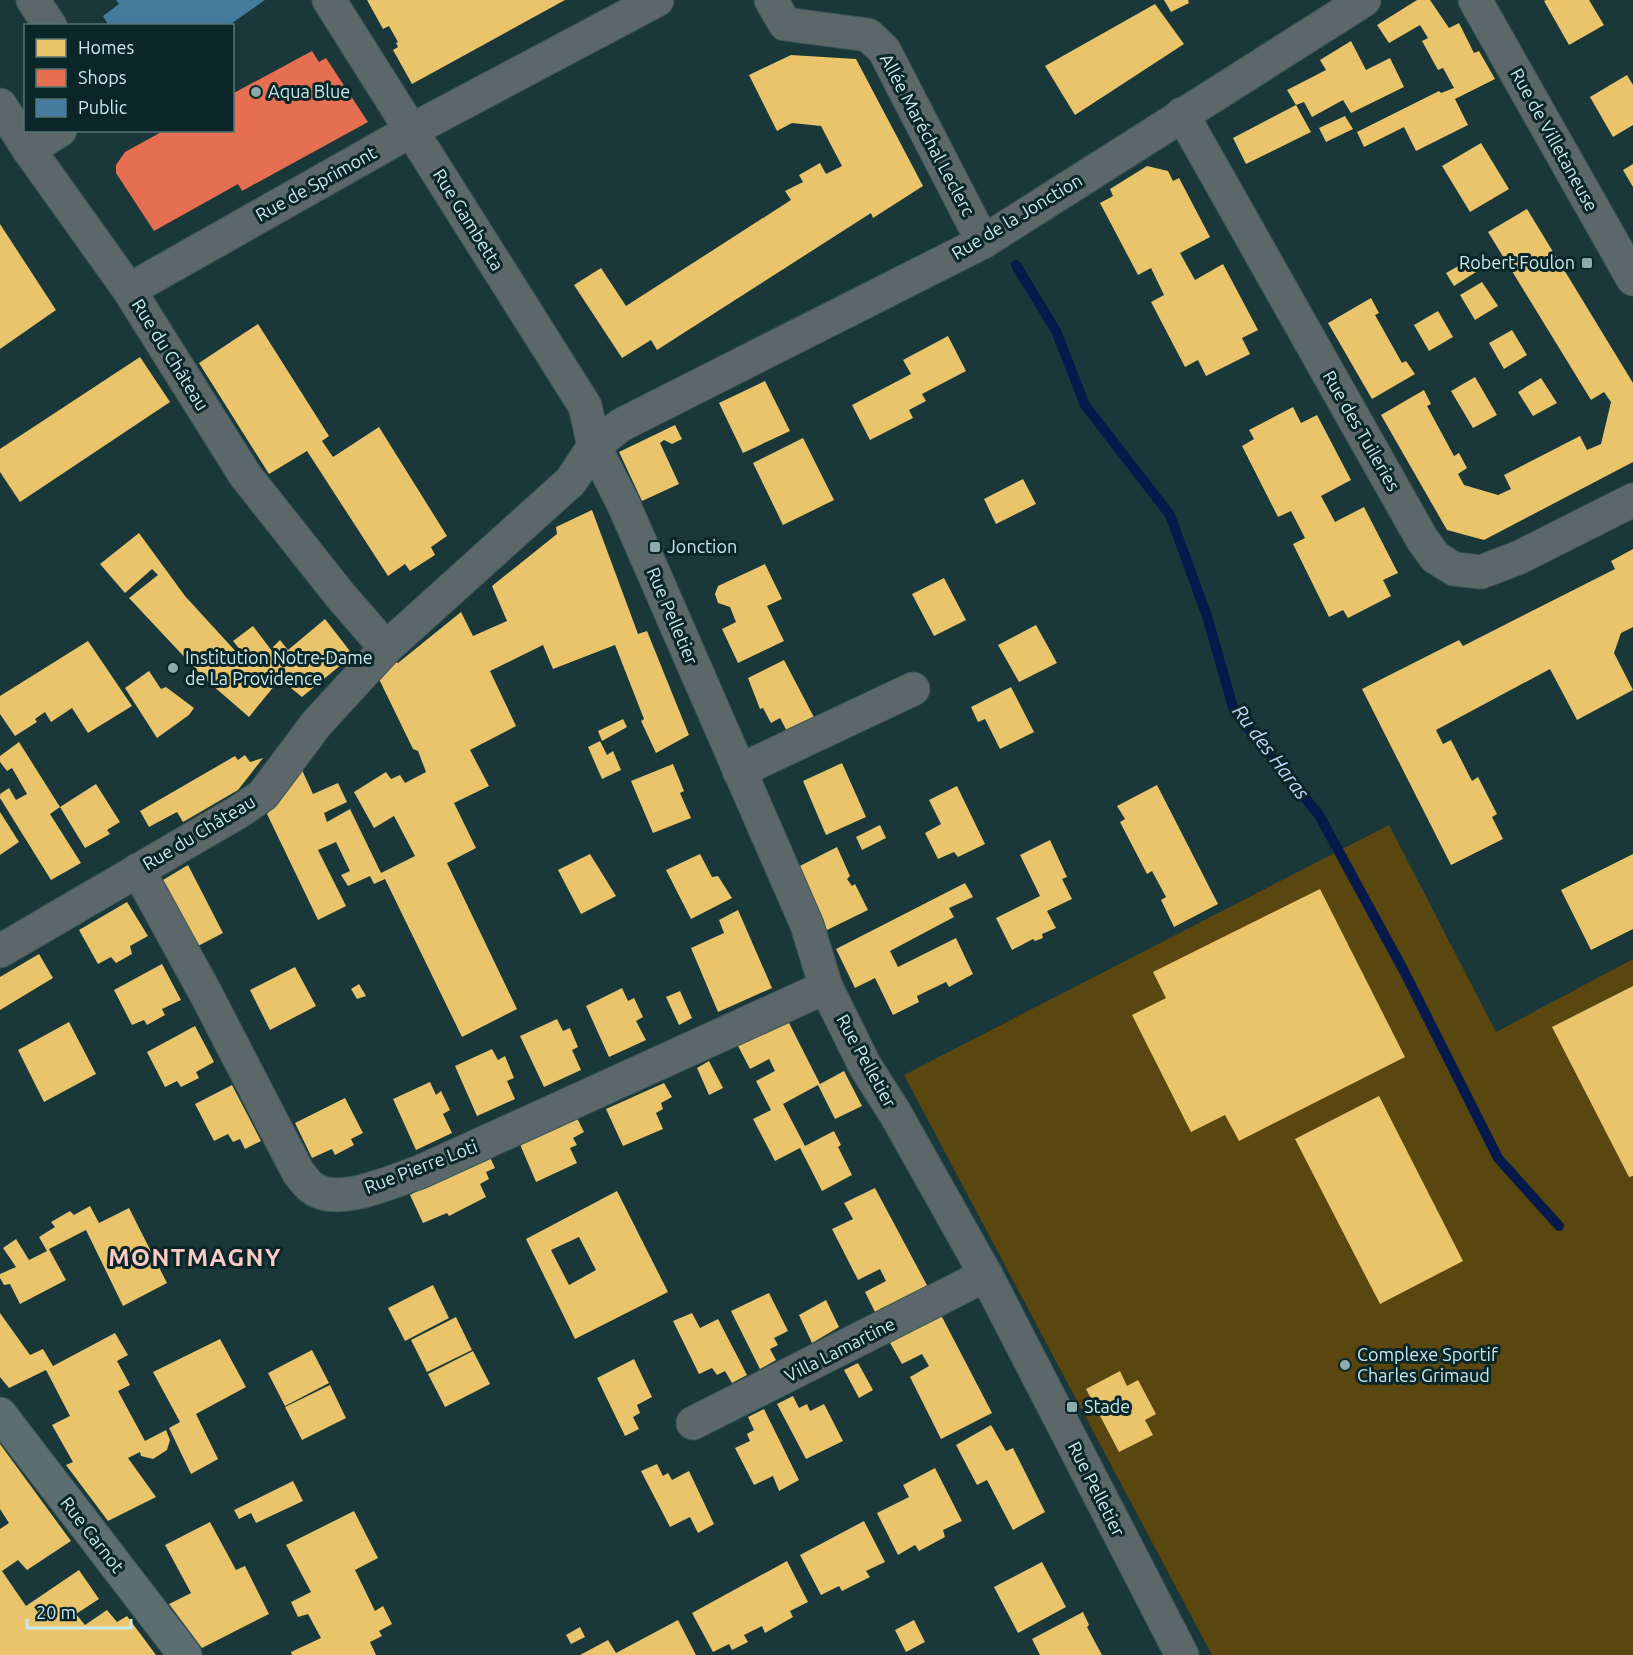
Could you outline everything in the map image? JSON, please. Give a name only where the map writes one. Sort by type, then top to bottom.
[{"type":"main road","name":"Rue Carnot","points":[[0,1414],[185,1655]]},
{"type":"street","points":[[33,0],[49,24]]},
{"type":"street","name":"Rue Gambetta","points":[[328,0],[585,406],[594,446]]},
{"type":"street","name":"Rue de Sprimont","points":[[129,290],[412,130],[657,0]]},
{"type":"street","name":"Allée Maréchal Leclerc","points":[[771,0],[785,24],[868,34],[884,50],[983,242]]},
{"type":"street","name":"Rue de la Jonction","points":[[594,446],[621,425],[983,242],[1364,0]]},
{"type":"street","name":"Rue de Villetaneuse","points":[[1475,0],[1633,279]]},
{"type":"street","points":[[0,105],[29,150],[129,290]]},
{"type":"street","name":"Rue des Tuileries","points":[[1182,114],[1416,529],[1435,556],[1454,569],[1481,572],[1520,557],[1633,500]]},
{"type":"street","points":[[29,150],[57,132]]},
{"type":"street","name":"Rue du Château","points":[[129,290],[245,475],[340,595],[387,648]]},
{"type":"street","name":"Rue du Château","points":[[0,951],[240,811],[263,795],[317,723],[387,648],[571,481],[594,446]]},
{"type":"street","name":"Rue Pelletier","points":[[594,446],[623,503],[807,925],[826,987],[865,1066],[895,1113],[986,1275],[1182,1655]]},
{"type":"street","points":[[739,771],[913,689]]},
{"type":"street","name":"Rue Pierre Loti","points":[[138,870],[206,994],[298,1172],[311,1187],[322,1193],[338,1196],[365,1190],[420,1172],[826,987]]},
{"type":"street","name":"Villa Lamartine","points":[[693,1423],[986,1275]]},
{"type":"shaded area","name":"Complexe Sportif Charles Grimaud","points":[[1389,825],[1496,1032],[1633,959],[1633,1655],[1212,1655],[904,1075]]},
{"type":"building: Homes","points":[[367,0],[565,0],[412,84],[393,50],[398,47],[396,43],[398,42],[389,26],[383,29]]},
{"type":"building: Homes","points":[[1164,0],[1188,0],[1189,3],[1171,12]]},
{"type":"building: Homes","points":[[1417,0],[1430,0],[1449,28],[1459,23],[1474,53],[1479,51],[1495,79],[1455,99],[1468,125],[1416,151],[1404,127],[1364,147],[1357,132],[1439,91],[1441,93],[1454,88],[1443,68],[1438,70],[1422,41],[1428,38],[1420,25],[1389,43],[1377,25]]},
{"type":"building: Homes","points":[[1589,0],[1604,25],[1569,45],[1544,1]]},
{"type":"building: Homes","points":[[1155,4],[1184,44],[1075,115],[1045,66]]},
{"type":"building: Homes","points":[[1351,41],[1366,70],[1390,58],[1404,87],[1351,113],[1343,100],[1312,117],[1304,102],[1296,105],[1287,90],[1326,70],[1320,60]]},
{"type":"building: Homes","points":[[791,55],[856,59],[923,186],[873,218],[871,213],[657,350],[651,340],[622,358],[574,285],[601,268],[626,306],[791,200],[785,191],[803,182],[799,175],[820,163],[826,174],[842,166],[821,126],[792,123],[777,131],[749,75]]},
{"type":"building: Homes","points":[[1627,75],[1633,85],[1633,125],[1613,137],[1590,97]]},
{"type":"building: Homes","points":[[1296,105],[1311,132],[1246,164],[1233,138]]},
{"type":"building: Homes","points":[[1345,116],[1353,129],[1326,142],[1319,128]]},
{"type":"building: Homes","points":[[1481,143],[1509,189],[1470,212],[1442,166]]},
{"type":"building: Homes","points":[[1633,164],[1633,187],[1623,170]]},
{"type":"building: Homes","points":[[1147,166],[1168,171],[1173,181],[1179,178],[1210,237],[1180,253],[1195,280],[1223,264],[1258,330],[1242,338],[1250,354],[1206,376],[1198,360],[1185,367],[1151,302],[1164,295],[1151,268],[1138,275],[1100,203],[1113,196],[1110,189]]},
{"type":"building: Homes","points":[[1527,209],[1633,383],[1633,462],[1484,540],[1447,530],[1381,415],[1424,390],[1431,404],[1427,406],[1454,456],[1459,453],[1467,468],[1458,474],[1464,485],[1498,495],[1511,489],[1504,475],[1580,436],[1587,450],[1601,444],[1611,402],[1604,392],[1591,400],[1488,232]]},
{"type":"building: Homes","points":[[0,224],[56,310],[0,349]]},
{"type":"building: Homes","points":[[1469,260],[1476,272],[1454,286],[1446,273]]},
{"type":"building: Homes","points":[[1482,282],[1498,306],[1475,320],[1460,295]]},
{"type":"building: Homes","points":[[1371,298],[1379,313],[1375,315],[1402,363],[1406,361],[1415,374],[1372,399],[1328,323]]},
{"type":"building: Homes","points":[[1438,311],[1453,337],[1429,351],[1414,325]]},
{"type":"building: Homes","points":[[258,324],[329,436],[322,441],[333,457],[379,427],[447,536],[431,547],[435,555],[410,571],[405,564],[388,576],[307,451],[269,474],[199,363]]},
{"type":"building: Homes","points":[[1512,330],[1527,355],[1504,369],[1489,343]]},
{"type":"building: Homes","points":[[948,336],[966,371],[922,394],[926,401],[909,410],[913,418],[870,440],[852,405],[911,374],[903,360]]},
{"type":"building: Homes","points":[[140,357],[170,402],[20,502],[0,472],[0,449]]},
{"type":"building: Homes","points":[[1475,377],[1497,415],[1473,428],[1451,391]]},
{"type":"building: Homes","points":[[1541,378],[1557,403],[1533,416],[1518,392]]},
{"type":"building: Homes","points":[[765,381],[790,431],[743,453],[719,403]]},
{"type":"building: Homes","points":[[1293,407],[1301,423],[1317,415],[1351,480],[1321,496],[1335,522],[1364,507],[1398,573],[1383,580],[1391,596],[1348,618],[1343,610],[1329,617],[1293,544],[1305,538],[1291,511],[1278,517],[1242,446],[1254,439],[1249,430]]},
{"type":"building: Homes","points":[[675,425],[682,439],[672,444],[664,440],[660,443],[679,484],[642,501],[619,452]]},
{"type":"building: Homes","points":[[803,438],[834,500],[783,525],[753,463]]},
{"type":"building: Homes","points":[[1023,479],[1036,504],[996,524],[984,499]]},
{"type":"building: Homes","points":[[592,510],[638,634],[647,631],[689,735],[656,753],[641,721],[644,719],[615,645],[553,669],[543,645],[490,671],[516,726],[470,750],[489,786],[454,803],[476,848],[447,863],[517,1009],[462,1037],[385,879],[374,884],[370,876],[348,886],[341,875],[350,871],[336,842],[318,850],[346,906],[318,920],[267,814],[302,770],[313,794],[338,783],[347,802],[324,813],[327,822],[350,809],[381,873],[415,856],[394,816],[374,828],[354,792],[386,772],[391,779],[400,775],[405,783],[426,772],[418,751],[413,749],[379,679],[394,661],[398,663],[461,612],[473,636],[507,621],[492,586],[557,534],[556,527]]},
{"type":"building: Homes","points":[[139,533],[185,596],[239,655],[242,652],[233,641],[253,626],[278,659],[280,656],[273,647],[280,640],[288,650],[325,619],[353,655],[302,697],[280,679],[249,717],[205,679],[129,598],[158,575],[152,569],[125,593],[100,564]]},
{"type":"building: Homes","points":[[1633,549],[1633,627],[1621,633],[1614,653],[1633,690],[1577,720],[1550,669],[1436,730],[1443,744],[1451,740],[1472,781],[1478,777],[1497,814],[1492,817],[1503,839],[1451,865],[1362,689],[1459,640],[1463,646],[1615,569],[1611,561]]},
{"type":"building: Homes","points":[[765,564],[782,599],[767,606],[784,641],[738,663],[722,629],[736,622],[730,607],[718,603],[715,594],[718,586]]},
{"type":"building: Homes","points":[[944,578],[966,620],[934,636],[912,594]]},
{"type":"building: Homes","points":[[1036,625],[1057,663],[1019,682],[998,645]]},
{"type":"building: Homes","points":[[88,641],[132,706],[88,733],[72,708],[51,722],[45,712],[35,719],[37,722],[15,736],[0,714],[0,696]]},
{"type":"building: Homes","points":[[784,660],[818,725],[791,739],[780,718],[771,723],[763,708],[760,709],[748,678]]},
{"type":"building: Homes","points":[[149,671],[161,689],[166,687],[194,708],[189,715],[157,738],[125,688]]},
{"type":"building: Homes","points":[[1011,687],[1034,732],[1000,749],[985,719],[978,722],[971,707]]},
{"type":"building: Homes","points":[[623,719],[627,727],[602,741],[598,731]]},
{"type":"building: Homes","points":[[600,741],[607,755],[613,751],[621,770],[602,779],[588,747]]},
{"type":"building: Homes","points":[[19,742],[60,807],[50,814],[81,863],[51,880],[0,798],[0,794],[9,788],[16,800],[27,794],[12,768],[7,771],[0,762],[0,756]]},
{"type":"building: Homes","points":[[245,755],[250,762],[263,758],[238,790],[183,822],[177,812],[149,827],[140,811],[235,756],[238,760]]},
{"type":"building: Homes","points":[[842,763],[866,817],[826,835],[803,781]]},
{"type":"building: Homes","points":[[673,764],[684,791],[680,793],[691,818],[653,833],[631,781]]},
{"type":"building: Homes","points":[[96,784],[120,822],[107,830],[110,834],[85,848],[60,807]]},
{"type":"building: Homes","points":[[1157,785],[1218,904],[1174,927],[1161,900],[1166,897],[1152,871],[1147,874],[1120,822],[1125,819],[1117,806]]},
{"type":"building: Homes","points":[[957,786],[985,844],[958,857],[954,852],[938,859],[925,833],[941,824],[929,800]]},
{"type":"building: Homes","points":[[0,812],[19,842],[0,855]]},
{"type":"building: Homes","points":[[880,825],[886,838],[862,850],[856,837]]},
{"type":"building: Homes","points":[[1050,840],[1067,877],[1062,879],[1072,899],[1047,911],[1056,928],[1042,934],[1043,938],[1035,941],[1033,939],[1012,950],[996,918],[1040,896],[1020,855]]},
{"type":"building: Homes","points":[[837,847],[850,876],[847,879],[852,886],[855,884],[868,910],[827,930],[796,868]]},
{"type":"building: Homes","points":[[590,854],[616,896],[581,914],[558,870]]},
{"type":"building: Homes","points":[[700,854],[712,877],[718,876],[732,898],[691,919],[666,870]]},
{"type":"building: Homes","points":[[1633,854],[1633,929],[1591,950],[1561,890]]},
{"type":"building: Homes","points":[[188,865],[223,933],[198,946],[163,880]]},
{"type":"building: Homes","points":[[965,883],[973,897],[949,908],[954,917],[890,951],[898,967],[956,938],[973,974],[949,987],[946,982],[917,996],[919,1002],[893,1015],[875,978],[855,988],[836,949]]},
{"type":"building: Homes","points":[[1320,889],[1405,1057],[1239,1141],[1225,1115],[1191,1132],[1132,1015],[1166,998],[1153,972]]},
{"type":"building: Homes","points":[[127,902],[148,936],[130,946],[132,954],[116,963],[111,957],[98,964],[79,930]]},
{"type":"building: Homes","points":[[738,910],[772,988],[718,1012],[691,948],[724,933],[719,920]]},
{"type":"building: Homes","points":[[39,954],[53,978],[0,1010],[0,977]]},
{"type":"building: Homes","points":[[162,964],[181,1000],[162,1009],[165,1015],[147,1025],[144,1020],[132,1025],[114,990]]},
{"type":"building: Homes","points":[[295,967],[316,1006],[270,1030],[250,990]]},
{"type":"building: Homes","points":[[359,984],[366,996],[357,999],[351,989]]},
{"type":"building: Homes","points":[[1633,986],[1633,1176],[1629,1177],[1552,1027]]},
{"type":"building: Homes","points":[[622,988],[628,1001],[634,998],[643,1017],[636,1021],[646,1040],[609,1057],[586,1006]]},
{"type":"building: Homes","points":[[680,991],[692,1018],[679,1025],[666,997]]},
{"type":"building: Homes","points":[[557,1019],[563,1031],[570,1028],[578,1047],[572,1050],[581,1070],[544,1087],[520,1036]]},
{"type":"building: Homes","points":[[787,1019],[820,1084],[844,1071],[862,1106],[835,1119],[818,1085],[783,1104],[805,1146],[834,1131],[841,1145],[838,1147],[852,1175],[822,1191],[800,1148],[775,1161],[753,1119],[771,1110],[756,1081],[775,1071],[769,1059],[750,1069],[737,1044]]},
{"type":"building: Homes","points":[[69,1022],[96,1074],[44,1102],[18,1050]]},
{"type":"building: Homes","points":[[195,1026],[214,1062],[196,1072],[199,1078],[181,1087],[177,1081],[165,1087],[147,1052]]},
{"type":"building: Homes","points":[[492,1049],[498,1060],[505,1056],[514,1078],[507,1081],[515,1099],[477,1116],[455,1066]]},
{"type":"building: Homes","points":[[709,1061],[723,1088],[709,1095],[697,1068]]},
{"type":"building: Homes","points":[[430,1082],[436,1095],[441,1091],[450,1110],[443,1114],[452,1133],[416,1150],[393,1099]]},
{"type":"building: Homes","points":[[664,1083],[672,1097],[661,1103],[663,1109],[656,1113],[663,1129],[623,1146],[606,1109]]},
{"type":"building: Homes","points":[[232,1085],[261,1141],[245,1149],[240,1139],[233,1142],[228,1134],[214,1141],[195,1104]]},
{"type":"building: Homes","points":[[1379,1096],[1463,1261],[1380,1304],[1295,1139]]},
{"type":"building: Homes","points":[[345,1098],[363,1133],[351,1139],[354,1145],[335,1155],[332,1149],[312,1158],[295,1123]]},
{"type":"building: Homes","points":[[577,1118],[584,1132],[573,1138],[577,1145],[570,1148],[577,1163],[536,1182],[519,1142]]},
{"type":"building: Homes","points":[[488,1153],[495,1168],[486,1172],[489,1179],[480,1184],[486,1197],[449,1216],[447,1213],[423,1223],[410,1195]]},
{"type":"building: Homes","points":[[875,1188],[929,1289],[877,1316],[865,1292],[886,1281],[880,1269],[858,1280],[832,1229],[853,1219],[844,1203]]},
{"type":"building: Homes","points":[[617,1191],[668,1292],[575,1339],[526,1239]],"holes":[[[579,1237],[596,1270],[569,1285],[551,1250]]]},
{"type":"building: Homes","points":[[90,1206],[99,1223],[129,1208],[167,1283],[123,1306],[86,1230],[49,1249],[66,1280],[20,1304],[10,1284],[4,1285],[0,1278],[0,1274],[16,1267],[3,1248],[16,1239],[29,1260],[47,1251],[39,1237],[55,1227],[51,1222],[70,1211],[74,1215]]},
{"type":"building: Homes","points":[[433,1285],[449,1318],[405,1341],[388,1308]]},
{"type":"building: Homes","points":[[769,1293],[788,1331],[774,1338],[778,1345],[770,1349],[776,1360],[760,1369],[731,1311]]},
{"type":"building: Homes","points":[[826,1300],[839,1327],[812,1343],[799,1315]]},
{"type":"building: Homes","points":[[0,1313],[30,1355],[43,1349],[53,1366],[115,1333],[128,1355],[117,1361],[130,1385],[118,1391],[145,1441],[166,1430],[170,1440],[167,1450],[153,1459],[141,1456],[140,1452],[128,1458],[156,1497],[108,1521],[66,1465],[73,1462],[52,1425],[70,1416],[46,1370],[9,1388],[0,1377]]},
{"type":"building: Homes","points":[[692,1313],[700,1328],[718,1319],[747,1375],[732,1383],[725,1371],[717,1375],[712,1368],[699,1374],[673,1321]]},
{"type":"building: Homes","points":[[941,1315],[992,1413],[941,1439],[910,1377],[929,1366],[922,1354],[902,1364],[889,1341]]},
{"type":"building: Homes","points":[[456,1317],[472,1350],[427,1372],[411,1340]]},
{"type":"building: Homes","points":[[220,1339],[246,1387],[196,1414],[218,1459],[191,1474],[169,1428],[180,1422],[153,1372]]},
{"type":"building: Homes","points":[[312,1350],[329,1383],[285,1406],[268,1373]]},
{"type":"building: Homes","points":[[473,1351],[490,1384],[445,1407],[428,1374]]},
{"type":"building: Homes","points":[[634,1359],[652,1397],[637,1405],[640,1413],[633,1417],[639,1429],[625,1436],[597,1378]]},
{"type":"building: Homes","points":[[858,1363],[873,1390],[859,1398],[844,1370]]},
{"type":"building: Homes","points":[[1120,1371],[1127,1386],[1138,1380],[1156,1414],[1145,1420],[1153,1435],[1119,1452],[1086,1389]]},
{"type":"building: Homes","points":[[330,1385],[346,1418],[302,1440],[285,1407]]},
{"type":"building: Homes","points":[[793,1396],[799,1408],[807,1404],[810,1411],[824,1404],[843,1441],[806,1459],[777,1404]]},
{"type":"building: Homes","points":[[764,1409],[799,1480],[779,1491],[773,1476],[754,1485],[735,1448],[750,1441],[747,1434],[754,1430],[748,1417]]},
{"type":"building: Homes","points":[[991,1425],[1006,1451],[1013,1448],[1045,1512],[1013,1530],[987,1480],[977,1485],[956,1445]]},
{"type":"building: Homes","points":[[0,1444],[71,1541],[27,1570],[18,1560],[2,1571],[26,1606],[79,1570],[99,1599],[76,1614],[85,1625],[107,1610],[117,1622],[127,1616],[156,1655],[0,1655],[0,1529],[9,1523],[0,1509]]},
{"type":"building: Homes","points":[[657,1464],[663,1476],[668,1473],[672,1480],[689,1471],[714,1524],[698,1533],[690,1517],[670,1527],[641,1471]]},
{"type":"building: Homes","points":[[935,1468],[962,1521],[943,1530],[945,1537],[919,1551],[915,1545],[898,1555],[877,1513],[909,1497],[903,1485]]},
{"type":"building: Homes","points":[[293,1481],[303,1501],[256,1523],[251,1513],[239,1519],[234,1510]]},
{"type":"building: Homes","points":[[354,1511],[378,1558],[355,1570],[375,1611],[383,1606],[392,1624],[379,1631],[382,1636],[370,1642],[376,1655],[292,1655],[291,1652],[321,1638],[308,1614],[298,1617],[291,1602],[311,1592],[286,1545]]},
{"type":"building: Homes","points":[[864,1521],[885,1562],[866,1571],[870,1577],[842,1591],[839,1586],[821,1595],[800,1555]]},
{"type":"building: Homes","points":[[210,1522],[236,1570],[245,1566],[269,1614],[202,1648],[169,1604],[191,1593],[165,1545]]},
{"type":"building: Homes","points":[[787,1561],[808,1602],[790,1611],[793,1617],[765,1633],[762,1626],[744,1635],[748,1642],[732,1650],[729,1644],[713,1652],[692,1613]]},
{"type":"building: Homes","points":[[1042,1562],[1066,1607],[1018,1633],[994,1587]]},
{"type":"building: Homes","points":[[1083,1612],[1089,1625],[1087,1627],[1102,1655],[1040,1655],[1032,1639]]},
{"type":"building: Homes","points":[[678,1620],[696,1655],[580,1655],[608,1640],[616,1653]]},
{"type":"building: Homes","points":[[914,1620],[925,1642],[906,1652],[895,1630]]},
{"type":"building: Homes","points":[[580,1627],[585,1637],[571,1644],[566,1635]]},
{"type":"building: Shops","points":[[312,51],[319,62],[326,58],[368,122],[242,191],[238,184],[154,231],[116,173],[116,165],[125,152],[161,132],[234,132],[234,93]]},
{"type":"building: Public","points":[[116,0],[265,0],[231,24],[108,24],[103,16],[119,4]]},
{"type":"waterway","name":"Ru des Haras","points":[[1016,265],[1056,331],[1085,405],[1170,515],[1207,616],[1234,711],[1319,815],[1404,971],[1498,1158],[1559,1226]]},
{"type":"place","name":"Aqua Blue","points":[[256,92]]},
{"type":"place","name":"Robert Foulon","points":[[1587,263]]},
{"type":"place","name":"Jonction","points":[[655,547]]},
{"type":"place","name":"Institution Notre-Dame de La Providence","points":[[173,668]]},
{"type":"place","name":"Complexe Sportif Charles Grimaud","points":[[1345,1365]]},
{"type":"place","name":"Stade","points":[[1072,1407]]},
{"type":"district","name":"MONTMAGNY","points":[[195,1258]]}]
